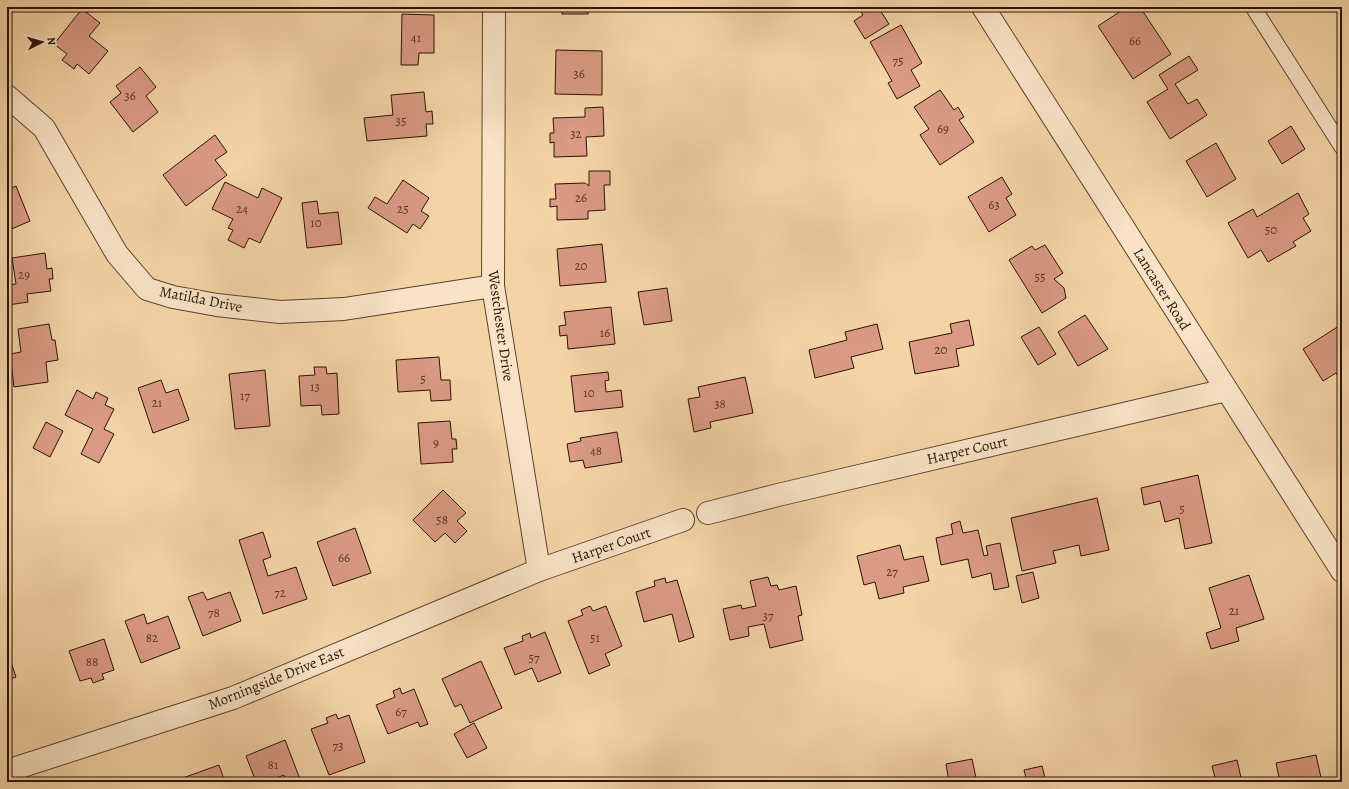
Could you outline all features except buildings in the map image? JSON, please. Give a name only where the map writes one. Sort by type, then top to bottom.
[{"type":"street","name":"Westchester Drive","points":[[494,7],[493,286],[539,570]]},
{"type":"street","name":"Lancaster Road","points":[[982,7],[1342,571]]},
{"type":"street","name":"Matilda Drive","points":[[7,96],[44,128],[117,254],[148,289],[173,297],[217,305],[280,312],[344,309],[493,286]]},
{"type":"street","name":"Harper Court","points":[[708,513],[778,495],[1226,390]]},
{"type":"street","name":"Harper Court","points":[[539,570],[683,520]]},
{"type":"street","name":"Morningside Drive East","points":[[7,771],[232,698],[539,570]]},
{"type":"lane","points":[[1253,7],[1342,147]]}]
